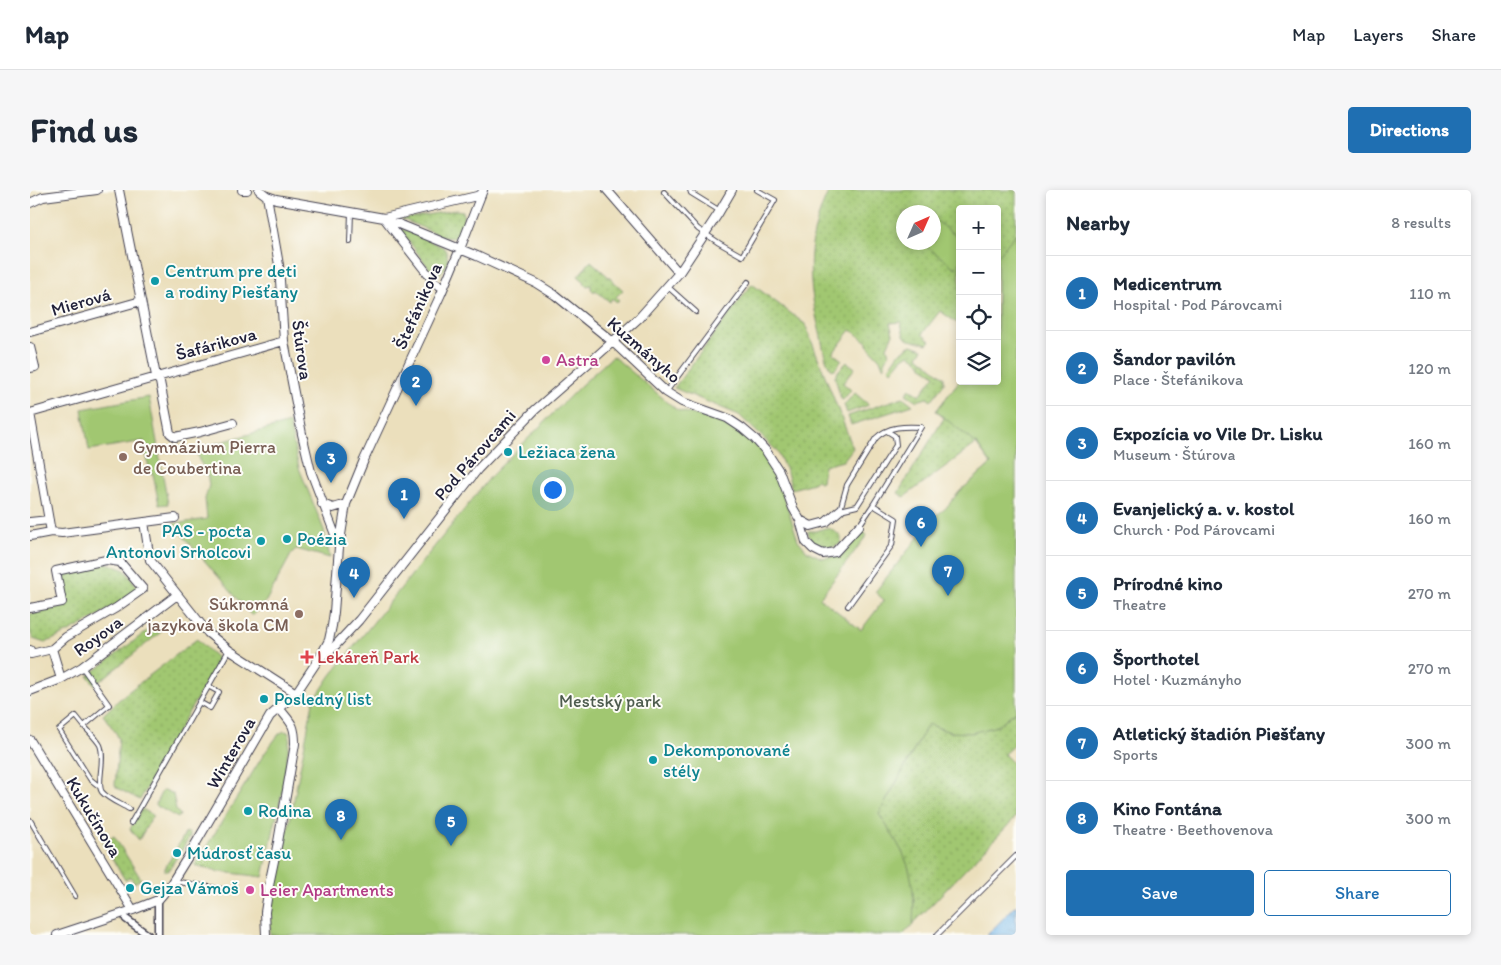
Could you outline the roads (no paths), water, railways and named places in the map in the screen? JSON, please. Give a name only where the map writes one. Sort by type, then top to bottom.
[{"type":"street","points":[[30,203],[60,192],[97,190]]},
{"type":"street","points":[[119,190],[156,376]]},
{"type":"street","points":[[242,190],[247,190]]},
{"type":"street","points":[[259,190],[267,196],[384,218],[482,193]]},
{"type":"street","points":[[607,190],[679,273]]},
{"type":"street","name":"Pod Párovcami","points":[[320,658],[333,648],[351,629],[478,469],[535,410],[639,318],[679,273],[732,190]]},
{"type":"street","name":"Štefánikova","points":[[339,547],[346,504],[364,460],[443,288],[482,193]]},
{"type":"street","name":"Štúrova","points":[[267,196],[279,265],[284,341],[311,472],[339,547]]},
{"type":"street","points":[[384,218],[434,282],[443,288]]},
{"type":"street","name":"Kuzmányho","points":[[384,218],[460,249],[543,287],[613,342],[666,392],[682,402],[726,418],[742,428],[766,451],[780,471],[793,508],[800,520],[806,542],[813,549],[823,554],[836,552],[859,526]]},
{"type":"street","name":"Mierová","points":[[30,332],[141,300]]},
{"type":"street","name":"Šafárikova","points":[[30,413],[284,341]]},
{"type":"street","points":[[30,347],[35,367],[30,368]]},
{"type":"street","name":"Šafárikova","points":[[156,376],[160,382],[170,433],[173,436],[200,432],[233,423]]},
{"type":"street","points":[[30,413],[51,532]]},
{"type":"street","points":[[322,504],[333,508],[346,504]]},
{"type":"street","points":[[800,520],[811,526],[826,522],[840,510]]},
{"type":"street","points":[[30,536],[174,518]]},
{"type":"street","points":[[30,522],[49,520]]},
{"type":"street","points":[[144,522],[150,560],[208,633],[229,650],[296,693]]},
{"type":"street","name":"Winterova","points":[[158,900],[173,880],[270,716],[296,693],[320,658],[329,640],[332,626],[339,547]]},
{"type":"street","points":[[30,608],[62,602],[56,571],[106,560],[120,562],[143,589],[116,608],[66,637],[52,649],[31,654],[30,650]]},
{"type":"street","name":"Royova","points":[[30,691],[61,679],[82,668],[178,595]]},
{"type":"street","points":[[332,626],[344,630],[351,629]]},
{"type":"street","points":[[52,649],[61,679]]},
{"type":"street","points":[[266,935],[266,912],[270,880],[295,744],[293,725],[279,708]]},
{"type":"street","name":"Kukučínova","points":[[30,740],[133,910]]},
{"type":"street","points":[[57,935],[158,900],[158,935]]},
{"type":"street","points":[[126,919],[148,935]]},
{"type":"lane","points":[[690,190],[691,194],[720,211]]},
{"type":"lane","points":[[664,192],[698,229],[742,256],[775,200],[757,190]]},
{"type":"lane","points":[[350,242],[351,212]]},
{"type":"lane","points":[[666,392],[748,282]]},
{"type":"lane","points":[[667,286],[696,312]]},
{"type":"lane","points":[[859,526],[921,427],[904,426],[887,430],[876,438],[847,485],[840,510],[857,506],[896,444],[895,436],[887,430]]},
{"type":"lane","points":[[848,606],[892,545],[896,519],[873,505]]},
{"type":"lane","points":[[131,823],[229,650]]},
{"type":"lane","points":[[82,668],[109,705],[84,726]]},
{"type":"lane","points":[[199,702],[210,708],[219,692],[208,686]]},
{"type":"lane","points":[[100,787],[102,755],[99,744],[76,716],[59,730],[90,780],[100,787],[103,793],[111,799],[129,809]]},
{"type":"lane","points":[[30,820],[75,896]]},
{"type":"lane","points":[[937,935],[1016,856]]},
{"type":"lane","points":[[173,880],[227,890]]},
{"type":"water","points":[[1016,905],[1016,935],[987,935],[990,932]]},
{"type":"place","name":"Centrum pre deti a rodiny Piešťany","points":[[155,281]]},
{"type":"place","name":"Astra","points":[[546,360]]},
{"type":"place","name":"Šandor pavilón","points":[[416,406]]},
{"type":"place","name":"Ležiaca žena","points":[[508,452]]},
{"type":"place","name":"Gymnázium Pierra de Coubertina","points":[[123,457]]},
{"type":"place","name":"Expozícia vo Vile Dr. Lisku","points":[[331,483]]},
{"type":"place","name":"Medicentrum","points":[[404,519]]},
{"type":"place","name":"Poézia","points":[[287,539]]},
{"type":"place","name":"PAS - pocta Antonovi Srholcovi","points":[[261,541]]},
{"type":"place","name":"Športhotel","points":[[921,547]]},
{"type":"place","name":"Atletický štadión Piešťany","points":[[948,596]]},
{"type":"place","name":"Evanjelický a. v. kostol","points":[[354,598]]},
{"type":"place","name":"Súkromná jazyková škola CM","points":[[299,614]]},
{"type":"place","name":"Lekáreň Park","points":[[307,657]]},
{"type":"place","name":"Posledný list","points":[[264,699]]},
{"type":"place","name":"Dekomponované stély","points":[[653,760]]},
{"type":"place","name":"Rodina","points":[[248,811]]},
{"type":"place","name":"Kino Fontána","points":[[341,840]]},
{"type":"place","name":"Prírodné kino","points":[[451,846]]},
{"type":"place","name":"Múdrosť času","points":[[177,853]]},
{"type":"place","name":"Gejza Vámoš","points":[[130,888]]},
{"type":"place","name":"Leier Apartments","points":[[250,890]]},
{"type":"park label","name":"Mestský park","points":[[610,701]]}]
